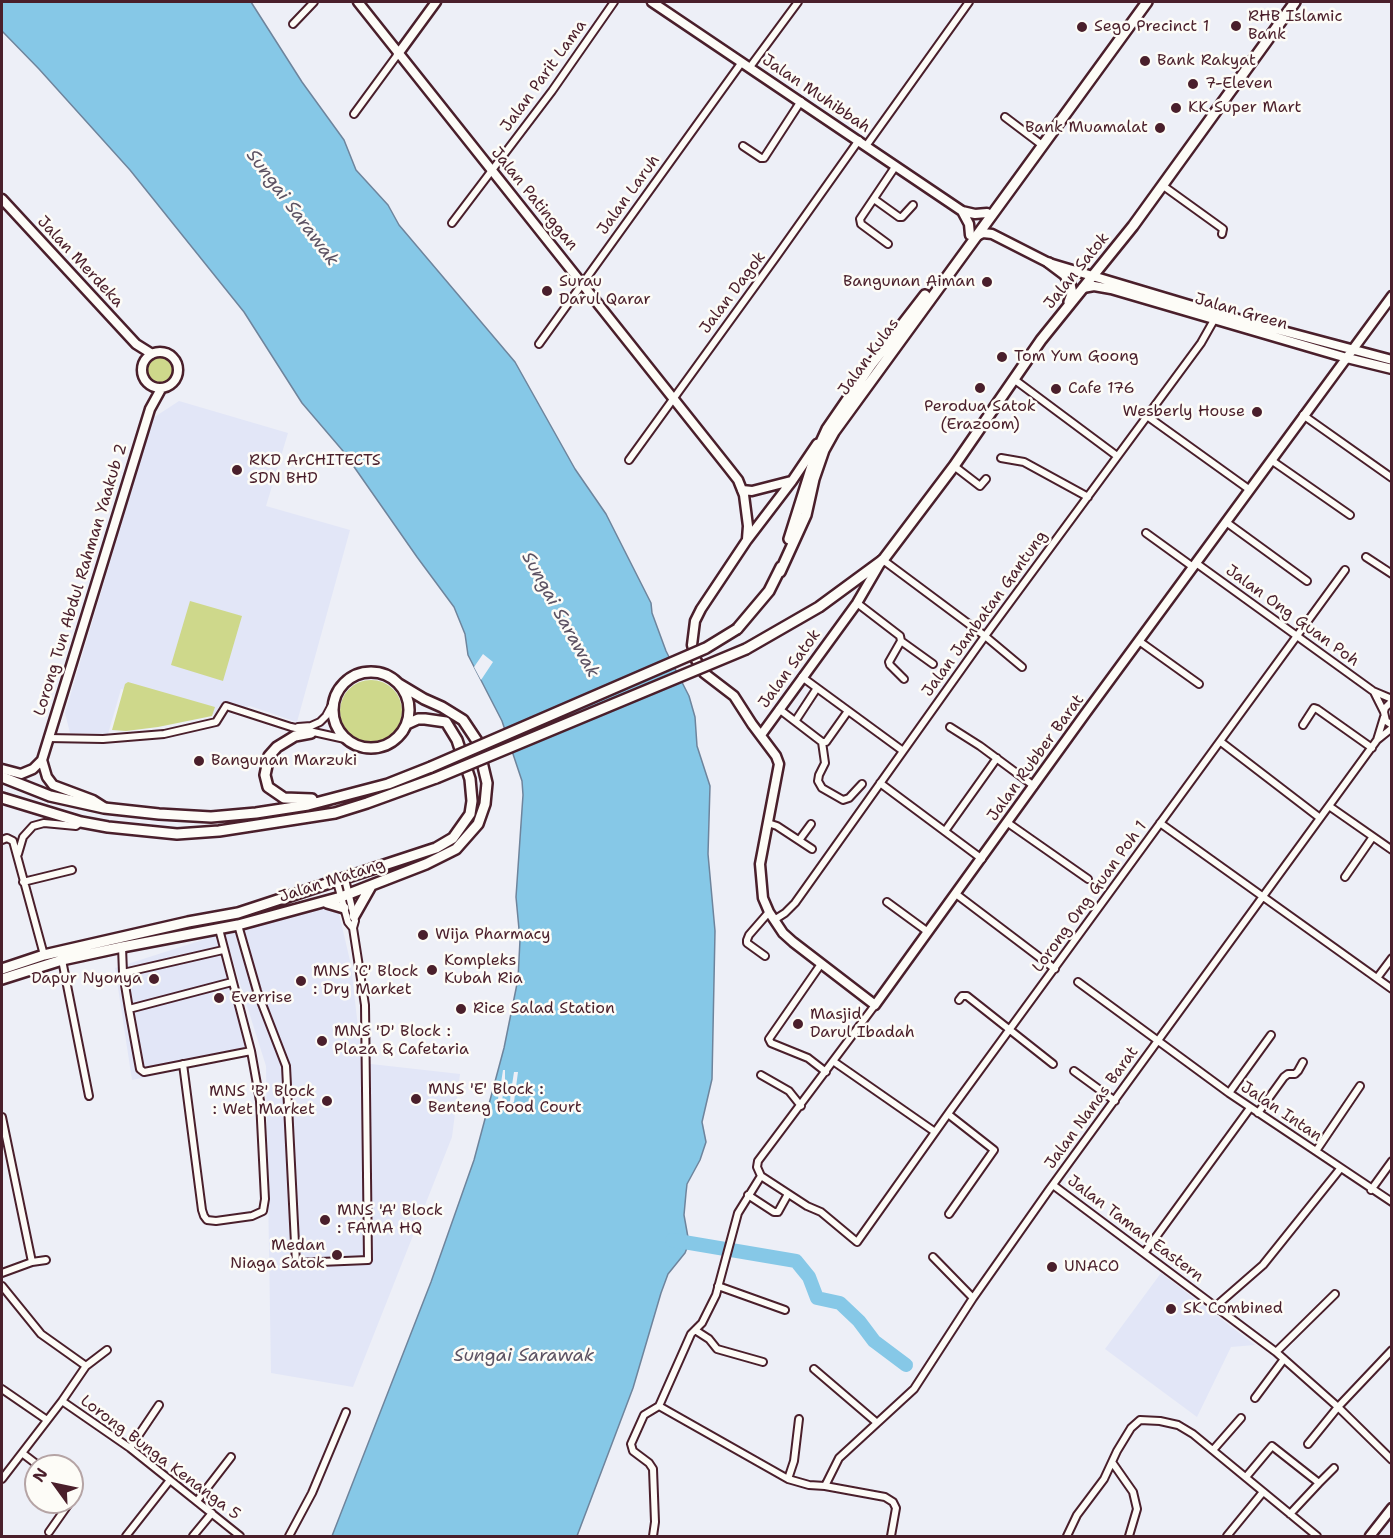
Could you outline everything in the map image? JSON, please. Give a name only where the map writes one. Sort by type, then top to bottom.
[{"type":"main road","name":"Jalan Patinggan","points":[[358,2],[672,398],[718,452],[742,490],[748,526],[747,540]]},
{"type":"main road","points":[[398,54],[436,2]]},
{"type":"main road","name":"Jalan Muhibbah","points":[[652,2],[962,211],[975,214],[987,213]]},
{"type":"main road","name":"Jalan Kulas","points":[[771,916],[763,898],[760,878],[762,852],[779,764],[776,756],[734,696],[704,673],[696,660],[692,645],[695,621],[747,540],[792,481],[871,365],[1018,178],[1147,2]]},
{"type":"main road","name":"Jalan Satok","points":[[761,735],[857,603],[883,560],[954,466],[1041,340],[1132,226],[1295,2]]},
{"type":"main road","name":"Jalan Kulas","points":[[334,798],[388,784],[431,767],[706,648],[737,629],[756,609],[780,572],[806,515],[824,450],[834,432],[987,213],[1005,189],[1018,178]]},
{"type":"main road","name":"Jalan Merdeka","points":[[2,199],[136,344]]},
{"type":"main road","points":[[962,211],[969,224],[970,239],[980,233],[992,234],[1049,263],[1065,275],[1072,294],[1067,307]]},
{"type":"main road","points":[[1049,263],[1092,275]]},
{"type":"main road","name":"Jalan Green","points":[[1092,275],[1223,315],[1392,360]]},
{"type":"main road","name":"Jalan Green","points":[[1083,288],[1102,286],[1214,320],[1392,369]]},
{"type":"main road","name":"Jalan Rubber Barat","points":[[875,1005],[1392,296]]},
{"type":"main road","points":[[136,344],[152,354]]},
{"type":"main road","points":[[136,344],[144,363]]},
{"type":"main road","points":[[163,352],[177,363],[178,375],[172,384],[161,389],[150,409],[147,384],[142,374],[144,363],[152,354],[163,352]]},
{"type":"main road","points":[[147,384],[161,389]]},
{"type":"main road","name":"Lorong Tun Abdul Rahman Yaakub 2","points":[[42,760],[150,409]]},
{"type":"main road","name":"Jalan Kulas","points":[[780,572],[784,551],[827,429]]},
{"type":"main road","points":[[742,490],[752,491],[792,481]]},
{"type":"main road","name":"Jalan Satok","points":[[2,798],[81,822],[177,834],[219,831],[334,813],[367,804],[436,778],[746,649],[819,608],[883,560]]},
{"type":"main road","points":[[380,673],[399,684],[409,703],[407,724],[399,737],[387,746],[366,748],[345,739],[334,721],[334,700],[342,686],[353,676],[380,673]]},
{"type":"main road","name":"Jalan Matang","points":[[2,979],[62,960],[238,925],[345,896],[426,864],[456,849],[470,835],[483,815],[487,795],[486,772],[477,741],[464,720],[399,684]]},
{"type":"main road","name":"Jalan Matang","points":[[2,969],[44,955],[238,913],[435,848],[453,837],[470,814],[472,801],[470,779],[457,740],[446,722],[425,718],[407,724]]},
{"type":"main road","points":[[311,733],[285,740],[269,756],[265,775],[268,787],[284,798],[296,800],[334,798]]},
{"type":"main road","points":[[2,769],[21,774],[33,769],[42,760],[47,777],[53,785],[93,800],[104,808]]},
{"type":"main road","points":[[2,777],[50,796],[104,808],[159,814],[211,817],[256,813],[308,805],[334,798]]},
{"type":"main road","points":[[354,916],[370,886]]},
{"type":"main road","points":[[323,902],[344,908]]},
{"type":"main road","points":[[771,916],[783,933],[875,1005]]},
{"type":"main road","points":[[1370,1536],[1392,1508]]},
{"type":"street","points":[[293,24],[314,2]]},
{"type":"street","name":"Jalan Parit Lama","points":[[452,223],[552,91],[614,2]]},
{"type":"street","name":"Jalan Laruh","points":[[539,344],[746,65],[798,2]]},
{"type":"street","name":"Jalan Dagok","points":[[629,460],[776,257],[969,2]]},
{"type":"street","points":[[354,114],[398,54]]},
{"type":"street","points":[[743,146],[764,158],[801,101]]},
{"type":"street","points":[[1005,117],[1042,145]]},
{"type":"street","points":[[888,243],[861,224],[860,219],[895,167]]},
{"type":"street","points":[[1162,185],[1223,229],[1222,234]]},
{"type":"street","points":[[874,199],[898,218],[902,217],[913,205]]},
{"type":"street","name":"Jalan Jambatan Gantung","points":[[765,956],[747,943],[749,934],[771,916],[785,913],[795,903],[985,636],[1201,343],[1214,320]]},
{"type":"street","points":[[1015,380],[1117,456]]},
{"type":"street","points":[[1303,415],[1392,478]]},
{"type":"street","points":[[1147,416],[1250,490]]},
{"type":"street","points":[[1001,458],[1024,462],[1088,496]]},
{"type":"street","points":[[1271,460],[1350,515]]},
{"type":"street","points":[[954,466],[980,486],[986,479]]},
{"type":"street","points":[[1226,522],[1307,581]]},
{"type":"street","name":"Jalan Ong Guan Poh","points":[[1146,533],[1298,636],[1374,691],[1392,700]]},
{"type":"street","points":[[1366,557],[1392,574]]},
{"type":"street","points":[[883,560],[1023,667]]},
{"type":"street","name":"Lorong Ong Guan Poh 1","points":[[788,1194],[821,1212],[857,1242],[1345,570]]},
{"type":"street","points":[[857,603],[900,636],[901,641],[933,664]]},
{"type":"street","points":[[901,641],[889,662],[904,679]]},
{"type":"street","points":[[1139,641],[1199,684]]},
{"type":"street","points":[[802,677],[903,751]]},
{"type":"street","points":[[796,720],[817,688]]},
{"type":"street","name":"Jalan Ong Guan Poh","points":[[1374,691],[1384,715],[1392,726]]},
{"type":"street","points":[[291,727],[311,726],[320,722],[326,716],[334,700]]},
{"type":"street","name":"Jalan Nanas Barat","points":[[1377,740],[1385,708],[1392,700]]},
{"type":"street","points":[[48,738],[103,739],[164,734],[216,722],[226,706],[311,733],[345,739]]},
{"type":"street","points":[[1303,725],[1314,708],[1317,709],[1372,748]]},
{"type":"street","points":[[779,709],[822,742],[825,763],[818,781],[822,788],[843,800],[849,798],[862,784]]},
{"type":"street","points":[[822,742],[826,742],[848,711]]},
{"type":"street","name":"Jalan Nanas Barat","points":[[825,1486],[839,1458],[914,1389],[973,1298],[1053,1185],[1377,740],[1392,726]]},
{"type":"street","points":[[950,727],[1034,786]]},
{"type":"street","points":[[1221,742],[1320,818]]},
{"type":"street","points":[[945,831],[997,758]]},
{"type":"street","points":[[880,783],[982,859]]},
{"type":"street","points":[[1329,806],[1392,850]]},
{"type":"street","points":[[17,861],[23,837],[33,826],[44,823],[76,826],[81,822]]},
{"type":"street","points":[[768,823],[777,825],[812,849]]},
{"type":"street","points":[[1008,823],[1088,879]]},
{"type":"street","points":[[1160,823],[1392,988]]},
{"type":"street","points":[[800,839],[811,824]]},
{"type":"street","points":[[2,840],[7,838],[13,841],[44,955]]},
{"type":"street","points":[[1345,877],[1372,838]]},
{"type":"street","points":[[23,882],[72,870]]},
{"type":"street","points":[[238,925],[256,990],[286,1066],[296,1263],[368,1260],[364,1005],[352,928],[354,916],[341,880]]},
{"type":"street","points":[[956,894],[1055,969]]},
{"type":"street","points":[[345,896],[344,908],[352,928]]},
{"type":"street","points":[[887,902],[928,932]]},
{"type":"street","points":[[183,1065],[204,1216],[207,1220],[216,1221],[252,1216],[263,1211],[264,1152],[260,1101],[251,1051],[219,929]]},
{"type":"street","points":[[122,947],[123,973],[140,1069],[144,1072],[251,1051]]},
{"type":"street","points":[[123,973],[223,950]]},
{"type":"street","points":[[1377,978],[1392,958]]},
{"type":"street","points":[[62,960],[89,1096]]},
{"type":"street","points":[[821,964],[769,1039],[771,1043],[808,1058],[826,1072]]},
{"type":"street","points":[[129,1009],[232,982]]},
{"type":"street","name":"Jalan Intan","points":[[1078,982],[1228,1093],[1392,1202]]},
{"type":"street","points":[[959,1000],[962,996],[967,996],[1053,1064]]},
{"type":"street","name":"Jalan Rubber Barat","points":[[761,1176],[757,1167],[758,1161],[875,1005]]},
{"type":"street","points":[[1228,1093],[1271,1035]]},
{"type":"street","points":[[833,1061],[935,1132]]},
{"type":"street","points":[[1258,1113],[1284,1077],[1288,1074],[1295,1074],[1304,1062]]},
{"type":"street","points":[[1074,1071],[1115,1101]]},
{"type":"street","points":[[761,1075],[789,1091],[801,1106]]},
{"type":"street","points":[[1316,1151],[1360,1086]]},
{"type":"street","points":[[1145,1252],[1251,1108]]},
{"type":"street","points":[[948,1114],[994,1150],[949,1214]]},
{"type":"street","points":[[2,1117],[32,1262]]},
{"type":"street","points":[[1371,1190],[1392,1161]]},
{"type":"street","points":[[1216,1306],[1263,1265],[1341,1168]]},
{"type":"street","points":[[653,1536],[655,1522],[653,1469],[633,1451],[631,1444],[644,1415],[659,1406],[691,1334],[702,1323],[716,1295],[738,1214],[748,1195],[761,1176],[788,1194],[778,1212],[774,1212],[748,1195]]},
{"type":"street","name":"Jalan Taman Eastern","points":[[1053,1185],[1276,1352],[1338,1407],[1392,1460]]},
{"type":"street","points":[[933,1257],[973,1298]]},
{"type":"street","points":[[2,1273],[32,1262],[46,1260]]},
{"type":"street","points":[[2,1286],[41,1334],[86,1366]]},
{"type":"street","points":[[718,1286],[785,1310]]},
{"type":"street","points":[[1276,1352],[1335,1294]]},
{"type":"street","points":[[695,1330],[710,1339],[717,1349],[763,1362]]},
{"type":"street","points":[[2,1479],[86,1366],[107,1350]]},
{"type":"street","points":[[1308,1444],[1338,1407],[1392,1350]]},
{"type":"street","points":[[1255,1398],[1284,1359]]},
{"type":"street","points":[[814,1369],[876,1422]]},
{"type":"street","points":[[2,1389],[47,1420]]},
{"type":"street","name":"Lorong Bunga Kenanga 5","points":[[62,1401],[130,1448],[240,1536]]},
{"type":"street","points":[[130,1448],[159,1405]]},
{"type":"street","points":[[659,1406],[788,1479],[809,1485],[885,1497],[893,1502],[896,1508],[891,1536]]},
{"type":"street","points":[[289,1536],[312,1493],[346,1412]]},
{"type":"street","points":[[1214,1450],[1241,1418]]},
{"type":"street","points":[[788,1479],[794,1461],[799,1419]]},
{"type":"street","points":[[1066,1536],[1077,1515],[1104,1479],[1131,1428],[1140,1420],[1160,1420],[1178,1425],[1214,1450],[1317,1536]]},
{"type":"street","points":[[1246,1477],[1272,1446],[1319,1483]]},
{"type":"street","points":[[197,1501],[231,1457]]},
{"type":"street","points":[[1112,1462],[1133,1492],[1137,1509],[1129,1536]]},
{"type":"street","points":[[1290,1514],[1334,1468]]},
{"type":"street","points":[[126,1536],[170,1480]]},
{"type":"street","points":[[1227,1536],[1263,1492]]},
{"type":"street","points":[[193,1536],[212,1512]]},
{"type":"street","points":[[49,1532],[62,1514]]},
{"type":"shaded area","points":[[179,401],[288,433],[266,506],[350,530],[297,722],[250,706],[220,714],[209,714],[121,689],[108,734],[70,733],[65,713],[153,418]]},
{"type":"shaded area","name":"Medan Niaga Satok","points":[[337,905],[351,965],[362,1063],[460,1074],[452,1137],[353,1387],[271,1373],[266,1066],[224,933]]},
{"type":"shaded area","points":[[218,935],[251,1056],[132,1080],[115,968]]},
{"type":"shaded area","name":"SK Combined","points":[[1161,1273],[1255,1345],[1231,1347],[1197,1417],[1105,1349]]},
{"type":"green space","points":[[160,354],[171,359],[176,370],[171,381],[160,386],[149,381],[144,370],[149,359]]},
{"type":"green space","points":[[190,601],[242,616],[223,681],[171,665]]},
{"type":"green space","points":[[365,680],[377,680],[393,689],[400,699],[402,711],[400,723],[393,733],[377,742],[365,742],[354,737],[345,728],[340,717],[340,705],[345,694],[354,685]]},
{"type":"green space","points":[[128,682],[215,707],[212,716],[158,727],[126,731],[112,730],[125,684]]},
{"type":"water","name":"Sungai Sarawak","points":[[2,2],[251,2],[302,82],[344,140],[356,170],[388,205],[399,225],[515,362],[575,469],[606,514],[651,603],[652,613],[666,651],[689,696],[695,717],[697,746],[710,786],[708,854],[715,931],[712,1079],[702,1122],[706,1142],[700,1160],[687,1184],[684,1215],[689,1243],[685,1253],[668,1274],[633,1388],[577,1536],[332,1536],[431,1282],[474,1160],[504,1048],[518,979],[520,940],[516,897],[522,781],[502,721],[468,655],[465,634],[454,607],[343,451],[302,403],[244,312],[130,170],[2,31]]},
{"type":"pier","points":[[483,654],[493,662],[481,680],[474,667]]},
{"type":"pier","points":[[503,1070],[505,1070],[505,1084],[512,1085],[514,1072],[518,1072],[514,1102],[510,1102],[511,1088],[504,1087],[502,1101],[498,1101],[499,1087],[494,1087],[495,1082],[501,1083]]},
{"type":"waterway","points":[[672,1240],[796,1261],[809,1277],[817,1298],[840,1303],[859,1321],[874,1341],[906,1365]]},
{"type":"place","name":"RHB Islamic Bank","points":[[1236,26]]},
{"type":"place","name":"Sego Precinct 1","points":[[1082,27]]},
{"type":"place","name":"Bank Rakyat","points":[[1145,61]]},
{"type":"place","name":"7-Eleven","points":[[1193,84]]},
{"type":"place","name":"KK Super Mart","points":[[1176,108]]},
{"type":"place","name":"Bank Muamalat","points":[[1160,128]]},
{"type":"place","name":"Bangunan Aiman","points":[[987,282]]},
{"type":"place","name":"Surau Darul Qarar","points":[[547,291]]},
{"type":"place","name":"Tom Yum Goong","points":[[1002,357]]},
{"type":"place","name":"Perodua Satok (Erazoom)","points":[[980,388]]},
{"type":"place","name":"Cafe 176","points":[[1056,389]]},
{"type":"place","name":"Wesberly House","points":[[1257,412]]},
{"type":"place","name":"RKD ArCHITECTS SDN BHD","points":[[237,470]]},
{"type":"place","name":"Bangunan Marzuki","points":[[199,761]]},
{"type":"place","name":"Wija Pharmacy","points":[[423,935]]},
{"type":"place","name":"Kompleks Kubah Ria","points":[[432,970]]},
{"type":"place","name":"Dapur Nyonya","points":[[154,979]]},
{"type":"place","name":"MNS 'C' Block : Dry Market","points":[[301,981]]},
{"type":"place","name":"Everrise","points":[[219,998]]},
{"type":"place","name":"Rice Salad Station","points":[[461,1009]]},
{"type":"place","name":"Masjid Darul Ibadah","points":[[798,1024]]},
{"type":"place","name":"MNS 'D' Block : Plaza & Cafetaria","points":[[322,1041]]},
{"type":"place","name":"MNS 'E' Block : Benteng Food Court","points":[[416,1099]]},
{"type":"place","name":"MNS 'B' Block : Wet Market","points":[[327,1101]]},
{"type":"place","name":"MNS 'A' Block : FAMA HQ","points":[[325,1220]]},
{"type":"place","name":"Medan Niaga Satok","points":[[337,1255]]},
{"type":"place","name":"UNACO","points":[[1052,1267]]},
{"type":"place","name":"SK Combined","points":[[1171,1309]]}]
